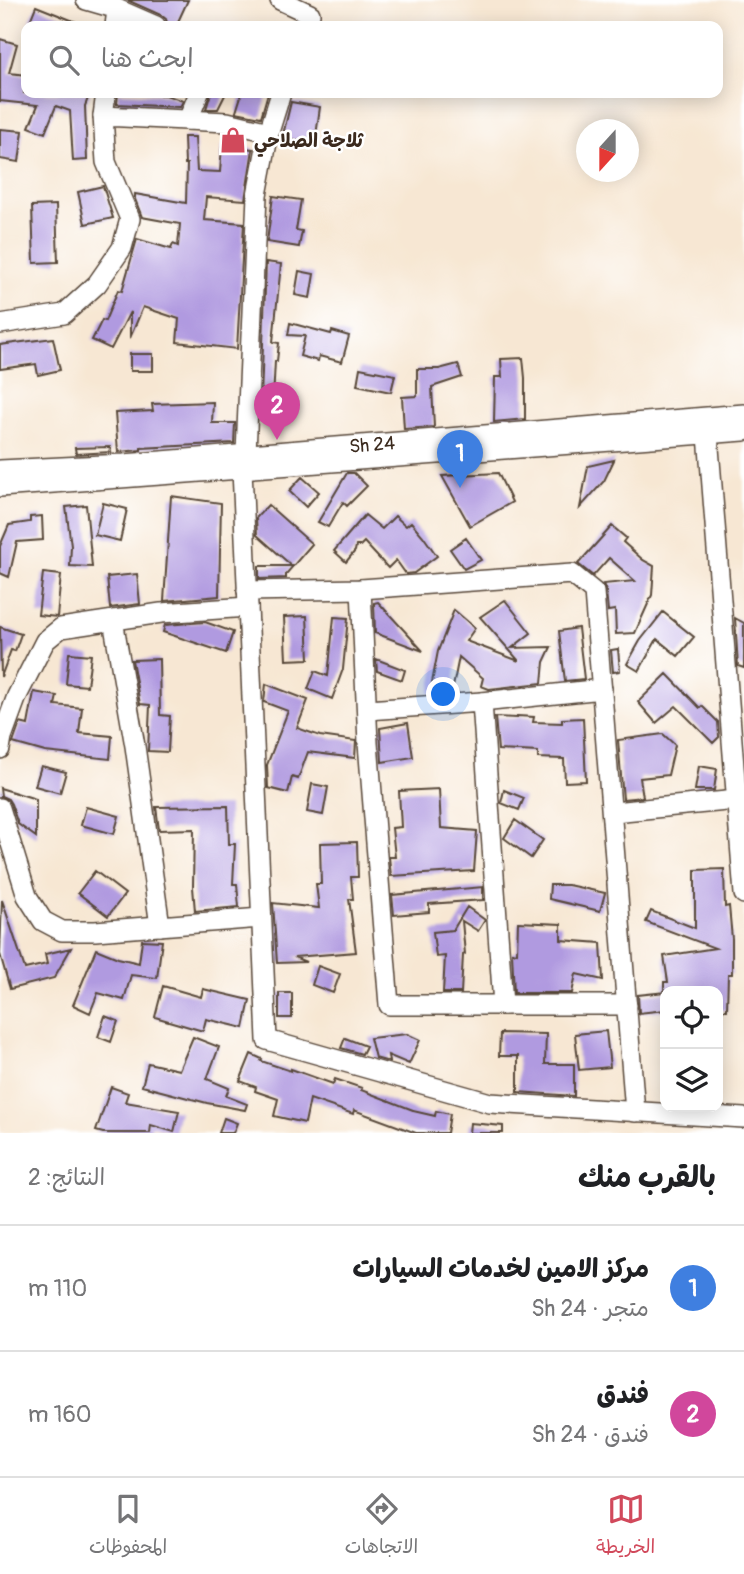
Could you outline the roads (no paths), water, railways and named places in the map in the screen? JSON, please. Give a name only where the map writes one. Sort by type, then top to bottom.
[{"type":"street","points":[[86,0],[116,18]]},
{"type":"street","points":[[280,0],[310,13]]},
{"type":"street","points":[[0,324],[64,314],[97,284],[122,248],[130,219],[106,162],[103,116],[105,98]]},
{"type":"street","points":[[188,120],[197,98]]},
{"type":"street","points":[[279,98],[268,132],[257,195],[244,461],[267,1040],[490,1103],[744,1118]]},
{"type":"street","points":[[103,116],[227,122],[268,132]]},
{"type":"street","name":"Sh 24","points":[[708,426],[744,414]]},
{"type":"street","points":[[708,426],[744,894]]},
{"type":"street","name":"Sh 24","points":[[0,487],[244,461],[708,426],[744,431]]},
{"type":"street","name":"Sh 24","points":[[0,470],[244,461]]},
{"type":"street","points":[[0,749],[17,696],[45,640],[61,628],[248,599],[572,574],[594,592],[635,1112]]},
{"type":"street","points":[[361,589],[367,710],[389,1005],[627,1005]]},
{"type":"street","points":[[113,620],[135,746],[160,926]]},
{"type":"street","points":[[367,710],[482,702],[603,689]]},
{"type":"street","points":[[482,702],[503,1005]]},
{"type":"street","points":[[613,813],[737,800]]},
{"type":"street","points":[[0,808],[27,895],[43,921],[62,930],[95,931],[261,918]]},
{"type":"place","name":"ثلاجة الصلاحي","points":[[233,140]]},
{"type":"place","name":"فندق","points":[[277,440]]},
{"type":"place","name":"مركز الامين لخدمات السيارات","points":[[460,488]]}]
